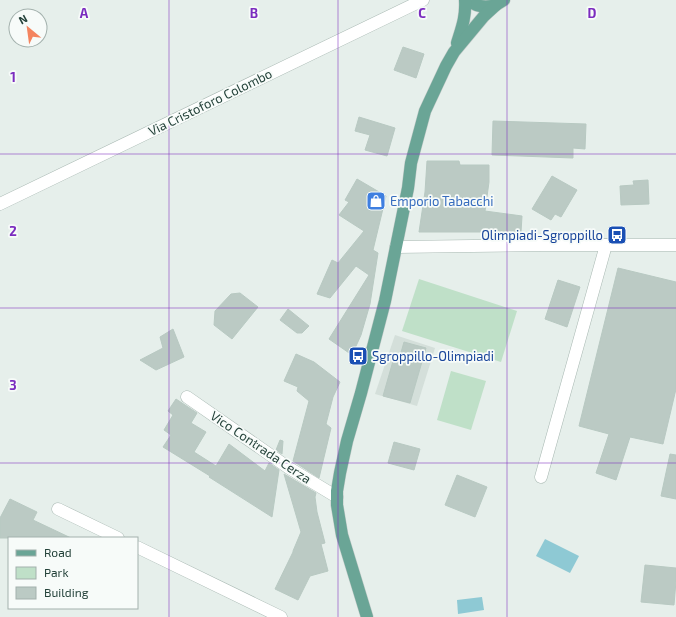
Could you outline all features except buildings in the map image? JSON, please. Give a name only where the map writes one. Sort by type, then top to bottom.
[{"type":"main road","points":[[454,52],[464,21],[466,9],[465,0]]},
{"type":"main road","points":[[468,0],[478,6],[487,7],[500,3]]},
{"type":"main road","points":[[367,617],[342,535],[337,505],[340,473],[347,441],[383,308],[408,188],[411,163],[425,111],[441,75],[454,52],[475,26],[500,3]]},
{"type":"street","name":"Via Cristoforo Colombo","points":[[0,204],[421,0]]},
{"type":"street","points":[[541,477],[606,245]]},
{"type":"street","points":[[396,247],[676,245]]},
{"type":"street","name":"Vico Contrada Cerza","points":[[187,397],[289,468],[337,497]]},
{"type":"street","points":[[58,509],[116,537]]},
{"type":"street","points":[[138,547],[281,617]]},
{"type":"shaded area","points":[[395,335],[435,348],[417,406],[375,394]]},
{"type":"green space","points":[[419,279],[517,311],[501,362],[402,331]]},
{"type":"green space","points":[[451,371],[486,381],[471,430],[437,420]]},
{"type":"water","points":[[545,539],[579,556],[570,573],[536,556]]},
{"type":"water","points":[[482,597],[484,610],[458,614],[457,600]]},
{"type":"place","name":"Emporio Tabacchi","points":[[376,201]]},
{"type":"place","name":"Olimpiadi-Sgroppillo","points":[[617,235]]},
{"type":"place","name":"Sgroppillo-Olimpiadi","points":[[358,356]]}]
